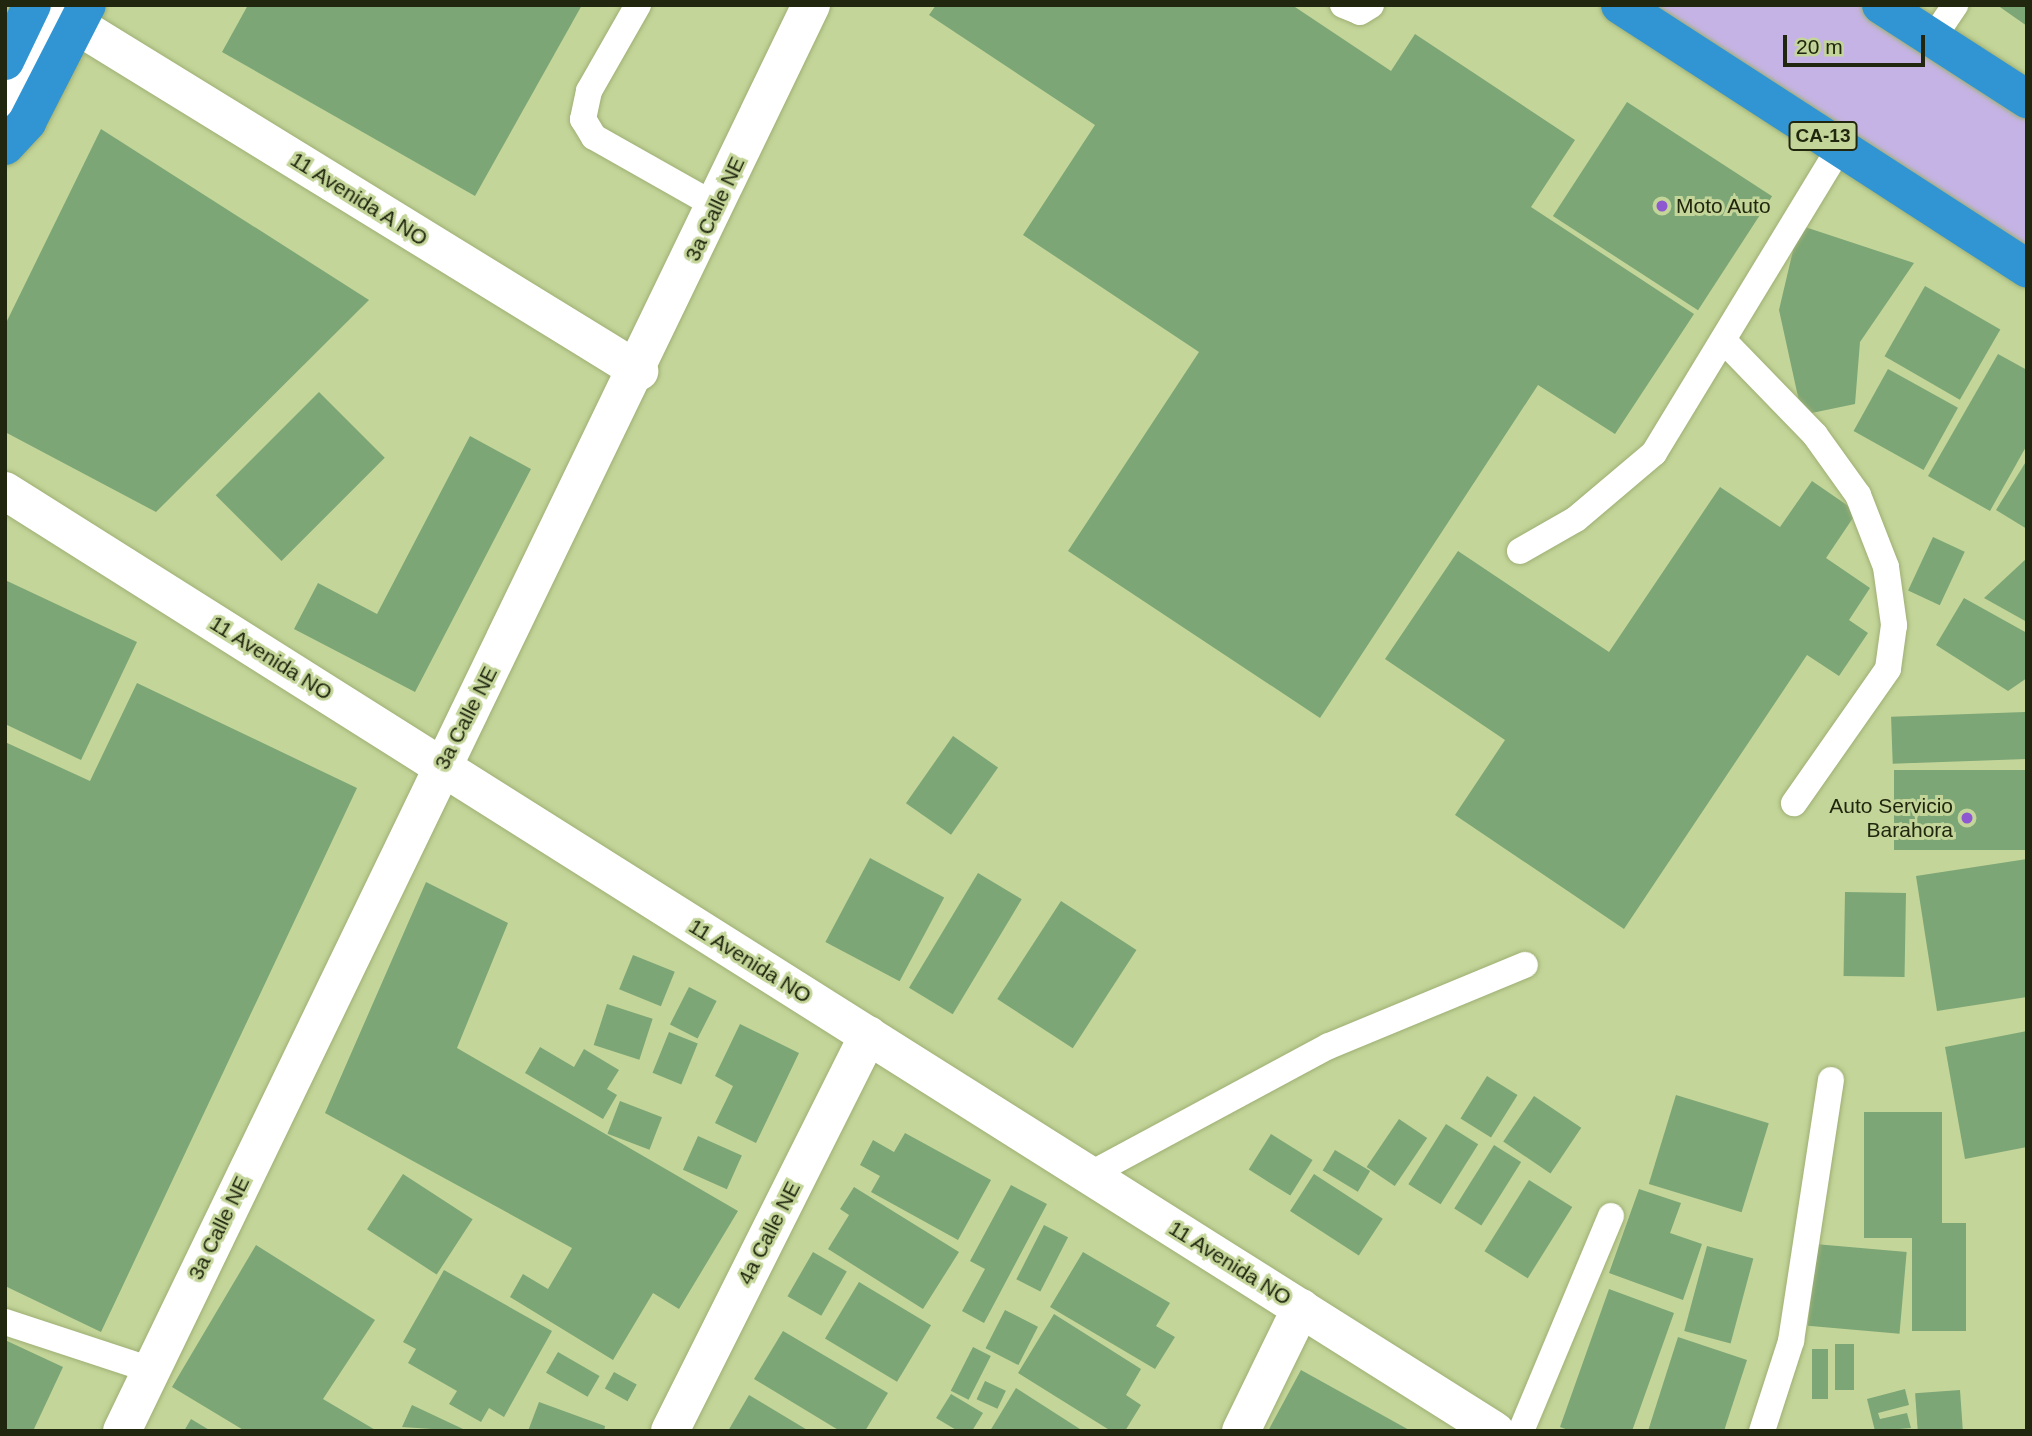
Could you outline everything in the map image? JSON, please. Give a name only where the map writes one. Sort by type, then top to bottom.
[{"type":"highway","points":[[5,61],[32,5]]},
{"type":"highway","name":"CA-13","points":[[1620,5],[2027,268]]},
{"type":"highway","points":[[1881,5],[2027,99]]},
{"type":"highway","points":[[6,124],[27,122],[74,12]]},
{"type":"street","name":"3a Calle NE","points":[[122,1431],[442,766],[639,371],[811,5]]},
{"type":"street","name":"11 Avenida A NO","points":[[74,12],[639,371]]},
{"type":"street","name":"11 Avenida NO","points":[[5,491],[1495,1431]]},
{"type":"street","name":"4a Calle NE","points":[[670,1431],[868,1035]]},
{"type":"street","points":[[1241,1431],[1301,1308]]},
{"type":"lane","points":[[638,5],[589,91],[583,119],[594,136],[716,206]]},
{"type":"lane","points":[[1343,5],[1360,12],[1371,5]]},
{"type":"lane","points":[[1933,38],[1955,5]]},
{"type":"lane","points":[[1520,551],[1576,519],[1654,453],[1840,147]]},
{"type":"lane","points":[[1723,340],[1815,435],[1858,495],[1875,530],[1893,614],[1888,669],[1794,803]]},
{"type":"lane","points":[[1089,1175],[1329,1046],[1525,965]]},
{"type":"lane","points":[[1762,1431],[1791,1341],[1831,1080]]},
{"type":"lane","points":[[1521,1431],[1611,1216]]},
{"type":"lane","points":[[5,1322],[151,1370]]},
{"type":"shaded area","points":[[1627,5],[1872,5],[2027,104],[2027,265]]},
{"type":"building","points":[[248,5],[582,5],[475,196],[222,52]]},
{"type":"building","points":[[936,5],[1292,5],[1391,71],[1415,34],[1575,140],[1531,207],[1694,314],[1615,434],[1538,385],[1320,718],[1068,551],[1199,352],[1023,235],[1095,125],[929,15]]},
{"type":"building","points":[[1997,5],[2027,5],[2027,26]]},
{"type":"building","name":"Moto Auto","points":[[1627,102],[1772,196],[1698,310],[1553,216]]},
{"type":"building","points":[[101,129],[369,300],[156,512],[5,432],[5,325]]},
{"type":"building","points":[[1799,225],[1914,263],[1860,342],[1855,404],[1802,415],[1779,310]]},
{"type":"building","points":[[1925,286],[2000,329],[1960,400],[1884,356]]},
{"type":"building","points":[[1998,354],[2027,370],[2027,445],[1990,511],[1928,476]]},
{"type":"building","points":[[1888,369],[1958,408],[1924,470],[1854,431]]},
{"type":"building","points":[[319,392],[385,458],[282,561],[216,495]]},
{"type":"building","points":[[470,436],[531,469],[415,692],[294,629],[318,583],[377,614]]},
{"type":"building","points":[[2027,460],[2027,529],[1996,510]]},
{"type":"building","points":[[1812,481],[1857,512],[1826,558],[1870,588],[1849,620],[1868,633],[1839,676],[1807,655],[1624,929],[1455,815],[1505,740],[1385,659],[1458,551],[1609,652],[1720,487],[1780,527]]},
{"type":"building","points":[[1933,537],[1965,552],[1940,605],[1908,590]]},
{"type":"building","points":[[2027,558],[2027,622],[1984,598]]},
{"type":"building","points":[[5,580],[137,642],[81,760],[5,724]]},
{"type":"building","points":[[1964,598],[2027,633],[2027,678],[2008,691],[1936,645]]},
{"type":"building","points":[[137,683],[357,788],[101,1332],[5,1286],[5,742],[90,781]]},
{"type":"building","points":[[2025,712],[2027,759],[1893,764],[1891,717]]},
{"type":"building","points":[[953,736],[998,768],[951,835],[906,803]]},
{"type":"building","points":[[1894,770],[2027,770],[2027,850],[1894,850]]},
{"type":"building","points":[[870,858],[944,897],[900,981],[825,942]]},
{"type":"building","points":[[2027,859],[2027,997],[1937,1011],[1916,876]]},
{"type":"building","points":[[978,873],[1022,899],[953,1014],[909,988]]},
{"type":"building","points":[[426,882],[508,923],[457,1048],[738,1211],[679,1309],[653,1293],[613,1360],[510,1297],[523,1274],[548,1289],[572,1248],[325,1113]]},
{"type":"building","points":[[1845,892],[1906,893],[1905,977],[1844,976]]},
{"type":"building","points":[[1061,901],[1136,950],[1073,1048],[997,999]]},
{"type":"building","points":[[633,955],[675,972],[661,1006],[619,989]]},
{"type":"building","points":[[689,987],[717,1001],[698,1038],[670,1024]]},
{"type":"building","points":[[607,1004],[653,1019],[639,1060],[594,1045]]},
{"type":"building","points":[[740,1024],[799,1053],[756,1143],[715,1123],[733,1086],[715,1076]]},
{"type":"building","points":[[2027,1031],[2027,1147],[1965,1159],[1945,1047]]},
{"type":"building","points":[[669,1032],[698,1044],[681,1084],[653,1073]]},
{"type":"building","points":[[540,1047],[574,1067],[584,1049],[619,1070],[607,1089],[617,1095],[603,1119],[525,1073]]},
{"type":"building","points":[[1487,1076],[1518,1095],[1491,1137],[1461,1118]]},
{"type":"building","points":[[1676,1095],[1769,1123],[1742,1212],[1649,1184]]},
{"type":"building","points":[[1534,1096],[1581,1128],[1550,1173],[1503,1142]]},
{"type":"building","points":[[620,1101],[662,1117],[649,1150],[607,1134]]},
{"type":"building","points":[[1864,1112],[1942,1112],[1942,1223],[1966,1223],[1966,1331],[1912,1331],[1912,1238],[1864,1238]]},
{"type":"building","points":[[1399,1119],[1427,1138],[1395,1186],[1367,1167]]},
{"type":"building","points":[[1446,1124],[1478,1144],[1441,1204],[1408,1184]]},
{"type":"building","points":[[905,1133],[991,1180],[958,1240],[871,1192],[880,1176],[860,1165],[873,1140],[894,1152]]},
{"type":"building","points":[[1271,1134],[1313,1160],[1290,1196],[1249,1170]]},
{"type":"building","points":[[698,1136],[742,1156],[727,1189],[683,1170]]},
{"type":"building","points":[[1494,1145],[1521,1162],[1481,1226],[1454,1209]]},
{"type":"building","points":[[1335,1150],[1370,1171],[1358,1192],[1323,1171]]},
{"type":"building","points":[[403,1174],[473,1219],[437,1275],[367,1229]]},
{"type":"building","points":[[1314,1174],[1383,1219],[1359,1256],[1290,1211]]},
{"type":"building","points":[[1529,1180],[1572,1207],[1528,1278],[1484,1251]]},
{"type":"building","points":[[1011,1185],[1047,1204],[984,1323],[962,1311],[985,1269],[970,1261]]},
{"type":"building","points":[[854,1187],[959,1252],[923,1309],[828,1249],[849,1215],[840,1209]]},
{"type":"building","points":[[1639,1189],[1681,1203],[1670,1233],[1702,1244],[1683,1300],[1609,1273]]},
{"type":"building","points":[[1044,1225],[1068,1237],[1040,1292],[1016,1279]]},
{"type":"building","points":[[1815,1244],[1907,1252],[1900,1334],[1808,1326]]},
{"type":"building","points":[[256,1245],[375,1320],[323,1399],[377,1431],[245,1431],[172,1387]]},
{"type":"building","points":[[1707,1246],[1753,1258],[1731,1343],[1684,1331]]},
{"type":"building","points":[[813,1252],[847,1272],[821,1316],[788,1296]]},
{"type":"building","points":[[1083,1252],[1170,1303],[1156,1326],[1175,1337],[1155,1369],[1050,1307]]},
{"type":"building","points":[[444,1270],[552,1331],[504,1417],[489,1408],[481,1422],[449,1404],[457,1391],[408,1363],[416,1349],[403,1342]]},
{"type":"building","points":[[859,1282],[931,1325],[897,1382],[825,1339]]},
{"type":"building","points":[[1609,1289],[1674,1313],[1632,1431],[1571,1431],[1560,1427]]},
{"type":"building","points":[[1005,1310],[1038,1327],[1018,1365],[985,1348]]},
{"type":"building","points":[[1054,1314],[1141,1369],[1126,1395],[1141,1405],[1125,1431],[1111,1431],[1018,1373]]},
{"type":"building","points":[[783,1331],[888,1393],[865,1431],[840,1431],[754,1379]]},
{"type":"building","points":[[1678,1337],[1747,1360],[1724,1431],[1648,1431]]},
{"type":"building","points":[[5,1340],[63,1367],[33,1431],[5,1431]]},
{"type":"building","points":[[1835,1344],[1854,1344],[1854,1390],[1835,1390]]},
{"type":"building","points":[[973,1347],[991,1356],[969,1400],[951,1391]]},
{"type":"building","points":[[1812,1349],[1828,1349],[1828,1399],[1812,1399]]},
{"type":"building","points":[[558,1352],[600,1376],[588,1397],[546,1373]]},
{"type":"building","points":[[1301,1370],[1411,1431],[1268,1431]]},
{"type":"building","points":[[614,1372],[637,1385],[628,1401],[605,1389]]},
{"type":"building","points":[[985,1381],[1006,1391],[997,1409],[977,1399]]},
{"type":"building","points":[[1016,1388],[1083,1431],[990,1431]]},
{"type":"building","points":[[1905,1389],[1909,1405],[1878,1413],[1880,1419],[1907,1413],[1911,1428],[1875,1431],[1867,1399]]},
{"type":"building","points":[[1960,1390],[1963,1431],[1918,1431],[1915,1393]]},
{"type":"building","points":[[951,1394],[983,1413],[972,1431],[958,1431],[936,1418]]},
{"type":"building","points":[[749,1395],[809,1431],[728,1431]]},
{"type":"building","points":[[539,1402],[605,1426],[604,1431],[528,1431]]},
{"type":"building","points":[[412,1405],[463,1429],[402,1427]]},
{"type":"building","points":[[191,1419],[211,1431],[184,1431]]},
{"type":"place","name":"Moto Auto","points":[[1662,206]]},
{"type":"place","name":"Auto Servicio Barahora","points":[[1967,818]]}]
